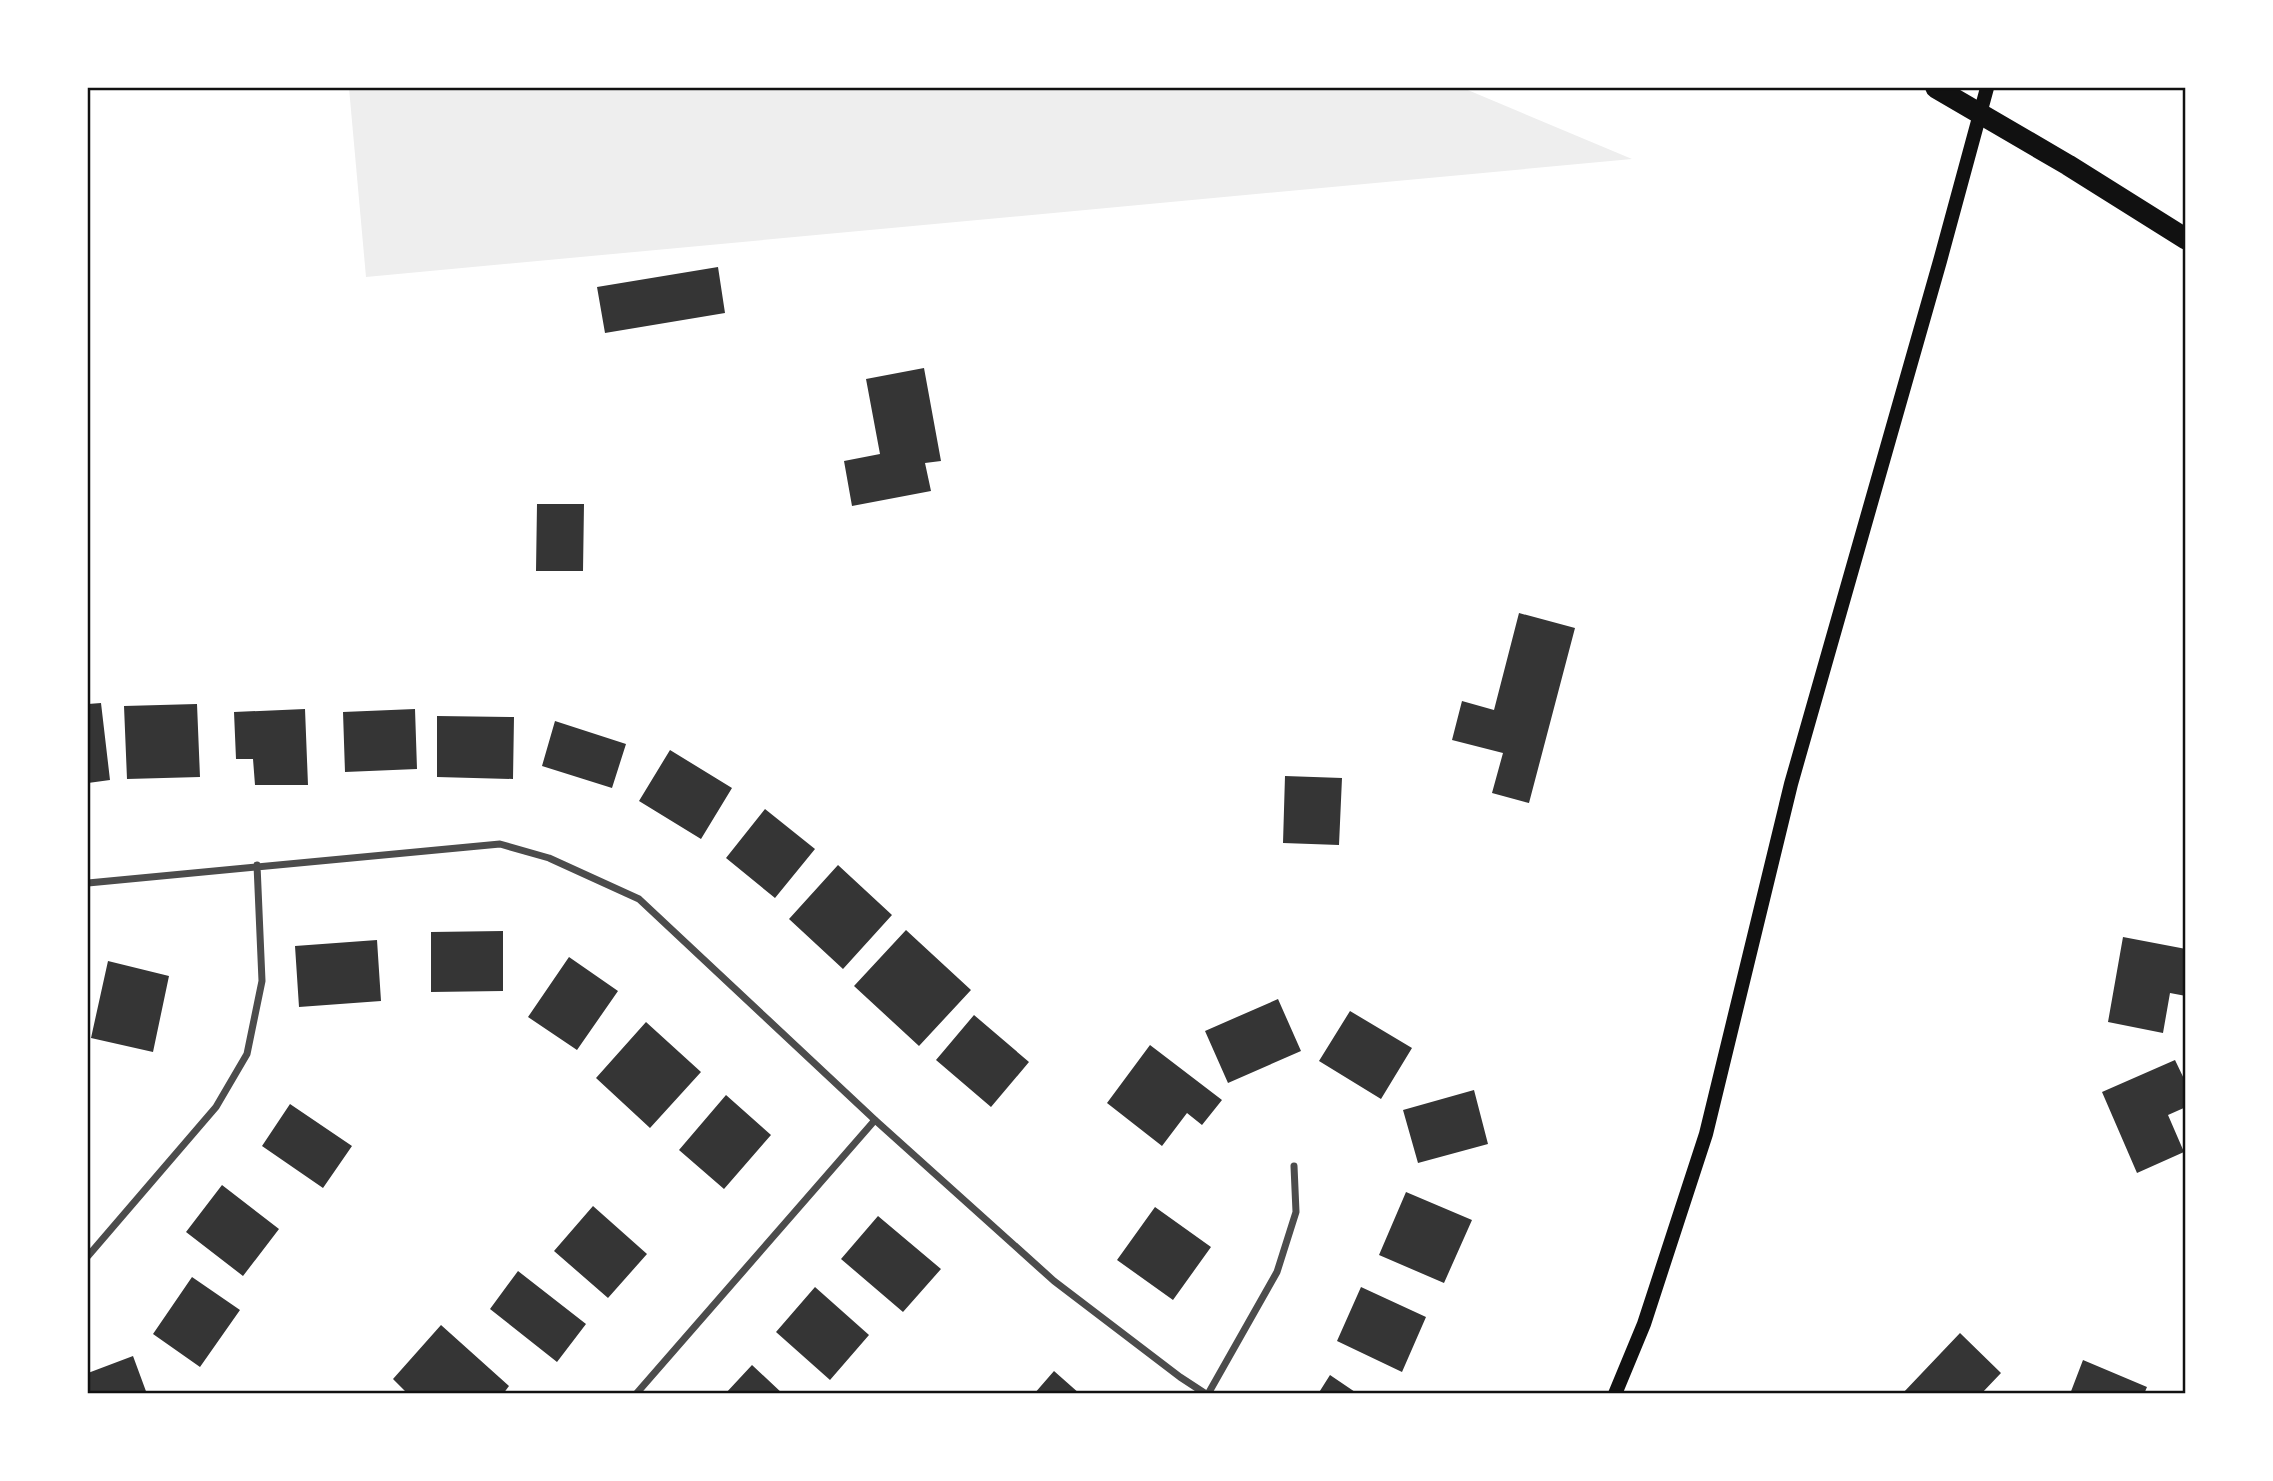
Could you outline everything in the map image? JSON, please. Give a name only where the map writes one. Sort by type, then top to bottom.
[{"type":"highway","points":[[1936,88],[2068,165],[2186,239]]},
{"type":"main road","points":[[1615,1394],[1644,1324],[1706,1134],[1791,784],[1987,88]]},
{"type":"street","points":[[88,883],[500,844],[549,858],[639,899],[875,1120],[1054,1281],[1180,1377],[1207,1394],[1277,1272],[1296,1212],[1294,1166]]},
{"type":"street","points":[[88,1256],[216,1107],[247,1054],[262,981],[257,865]]},
{"type":"street","points":[[636,1394],[875,1120]]},
{"type":"shaded area","points":[[349,88],[1463,88],[1632,159],[366,277]]},
{"type":"building","points":[[718,267],[725,313],[605,333],[597,287]]},
{"type":"building","points":[[924,368],[941,461],[925,463],[931,491],[852,506],[844,461],[880,454],[866,379]]},
{"type":"building","points":[[537,504],[584,504],[583,571],[536,571]]},
{"type":"building","points":[[1519,613],[1575,628],[1529,803],[1492,793],[1503,753],[1452,740],[1462,701],[1494,710]]},
{"type":"building","points":[[101,703],[110,780],[88,783],[88,704]]},
{"type":"building","points":[[197,704],[200,777],[127,779],[124,706]]},
{"type":"building","points":[[305,709],[308,785],[255,785],[253,759],[236,759],[234,712]]},
{"type":"building","points":[[415,709],[417,769],[345,772],[343,712]]},
{"type":"building","points":[[437,716],[514,717],[513,779],[437,777]]},
{"type":"building","points":[[555,721],[626,744],[612,788],[542,766]]},
{"type":"building","points":[[670,750],[732,788],[701,839],[639,801]]},
{"type":"building","points":[[1285,776],[1342,778],[1339,845],[1283,843]]},
{"type":"building","points":[[765,809],[815,849],[775,898],[726,858]]},
{"type":"building","points":[[838,865],[892,915],[843,969],[789,919]]},
{"type":"building","points":[[906,930],[971,990],[919,1046],[854,986]]},
{"type":"building","points":[[503,931],[503,991],[431,992],[431,932]]},
{"type":"building","points":[[2123,937],[2186,949],[2186,996],[2170,993],[2163,1033],[2108,1022]]},
{"type":"building","points":[[377,940],[381,1001],[299,1007],[295,946]]},
{"type":"building","points":[[569,957],[618,991],[577,1050],[528,1017]]},
{"type":"building","points":[[108,961],[169,976],[153,1052],[91,1038]]},
{"type":"building","points":[[1278,999],[1301,1051],[1228,1083],[1205,1031]]},
{"type":"building","points":[[1350,1011],[1412,1048],[1381,1099],[1319,1061]]},
{"type":"building","points":[[974,1015],[1029,1062],[991,1107],[936,1060]]},
{"type":"building","points":[[646,1022],[701,1072],[650,1128],[596,1078]]},
{"type":"building","points":[[1150,1045],[1222,1100],[1202,1125],[1187,1113],[1162,1146],[1107,1103]]},
{"type":"building","points":[[2175,1060],[2186,1083],[2186,1107],[2168,1115],[2184,1152],[2137,1173],[2102,1092]]},
{"type":"building","points":[[1474,1090],[1488,1144],[1418,1163],[1403,1110]]},
{"type":"building","points":[[726,1095],[771,1135],[724,1189],[679,1150]]},
{"type":"building","points":[[290,1104],[352,1146],[323,1188],[262,1146]]},
{"type":"building","points":[[222,1185],[279,1229],[243,1276],[186,1232]]},
{"type":"building","points":[[1406,1192],[1472,1220],[1444,1283],[1379,1255]]},
{"type":"building","points":[[593,1206],[647,1254],[608,1298],[554,1251]]},
{"type":"building","points":[[1155,1207],[1211,1247],[1173,1300],[1117,1260]]},
{"type":"building","points":[[878,1216],[941,1269],[903,1312],[841,1259]]},
{"type":"building","points":[[518,1271],[586,1324],[557,1362],[490,1309]]},
{"type":"building","points":[[192,1277],[240,1310],[200,1367],[153,1334]]},
{"type":"building","points":[[815,1287],[869,1335],[830,1380],[776,1332]]},
{"type":"building","points":[[1361,1287],[1426,1317],[1402,1372],[1337,1341]]},
{"type":"building","points":[[441,1325],[509,1386],[503,1394],[408,1394],[393,1379]]},
{"type":"building","points":[[1960,1333],[2001,1373],[1981,1394],[1902,1394]]},
{"type":"building","points":[[133,1356],[147,1394],[88,1394],[88,1373]]},
{"type":"building","points":[[2083,1360],[2147,1387],[2144,1394],[2070,1394]]},
{"type":"building","points":[[752,1365],[783,1394],[725,1394]]},
{"type":"building","points":[[1054,1371],[1080,1394],[1034,1394]]},
{"type":"building","points":[[1330,1375],[1358,1394],[1318,1394]]}]
